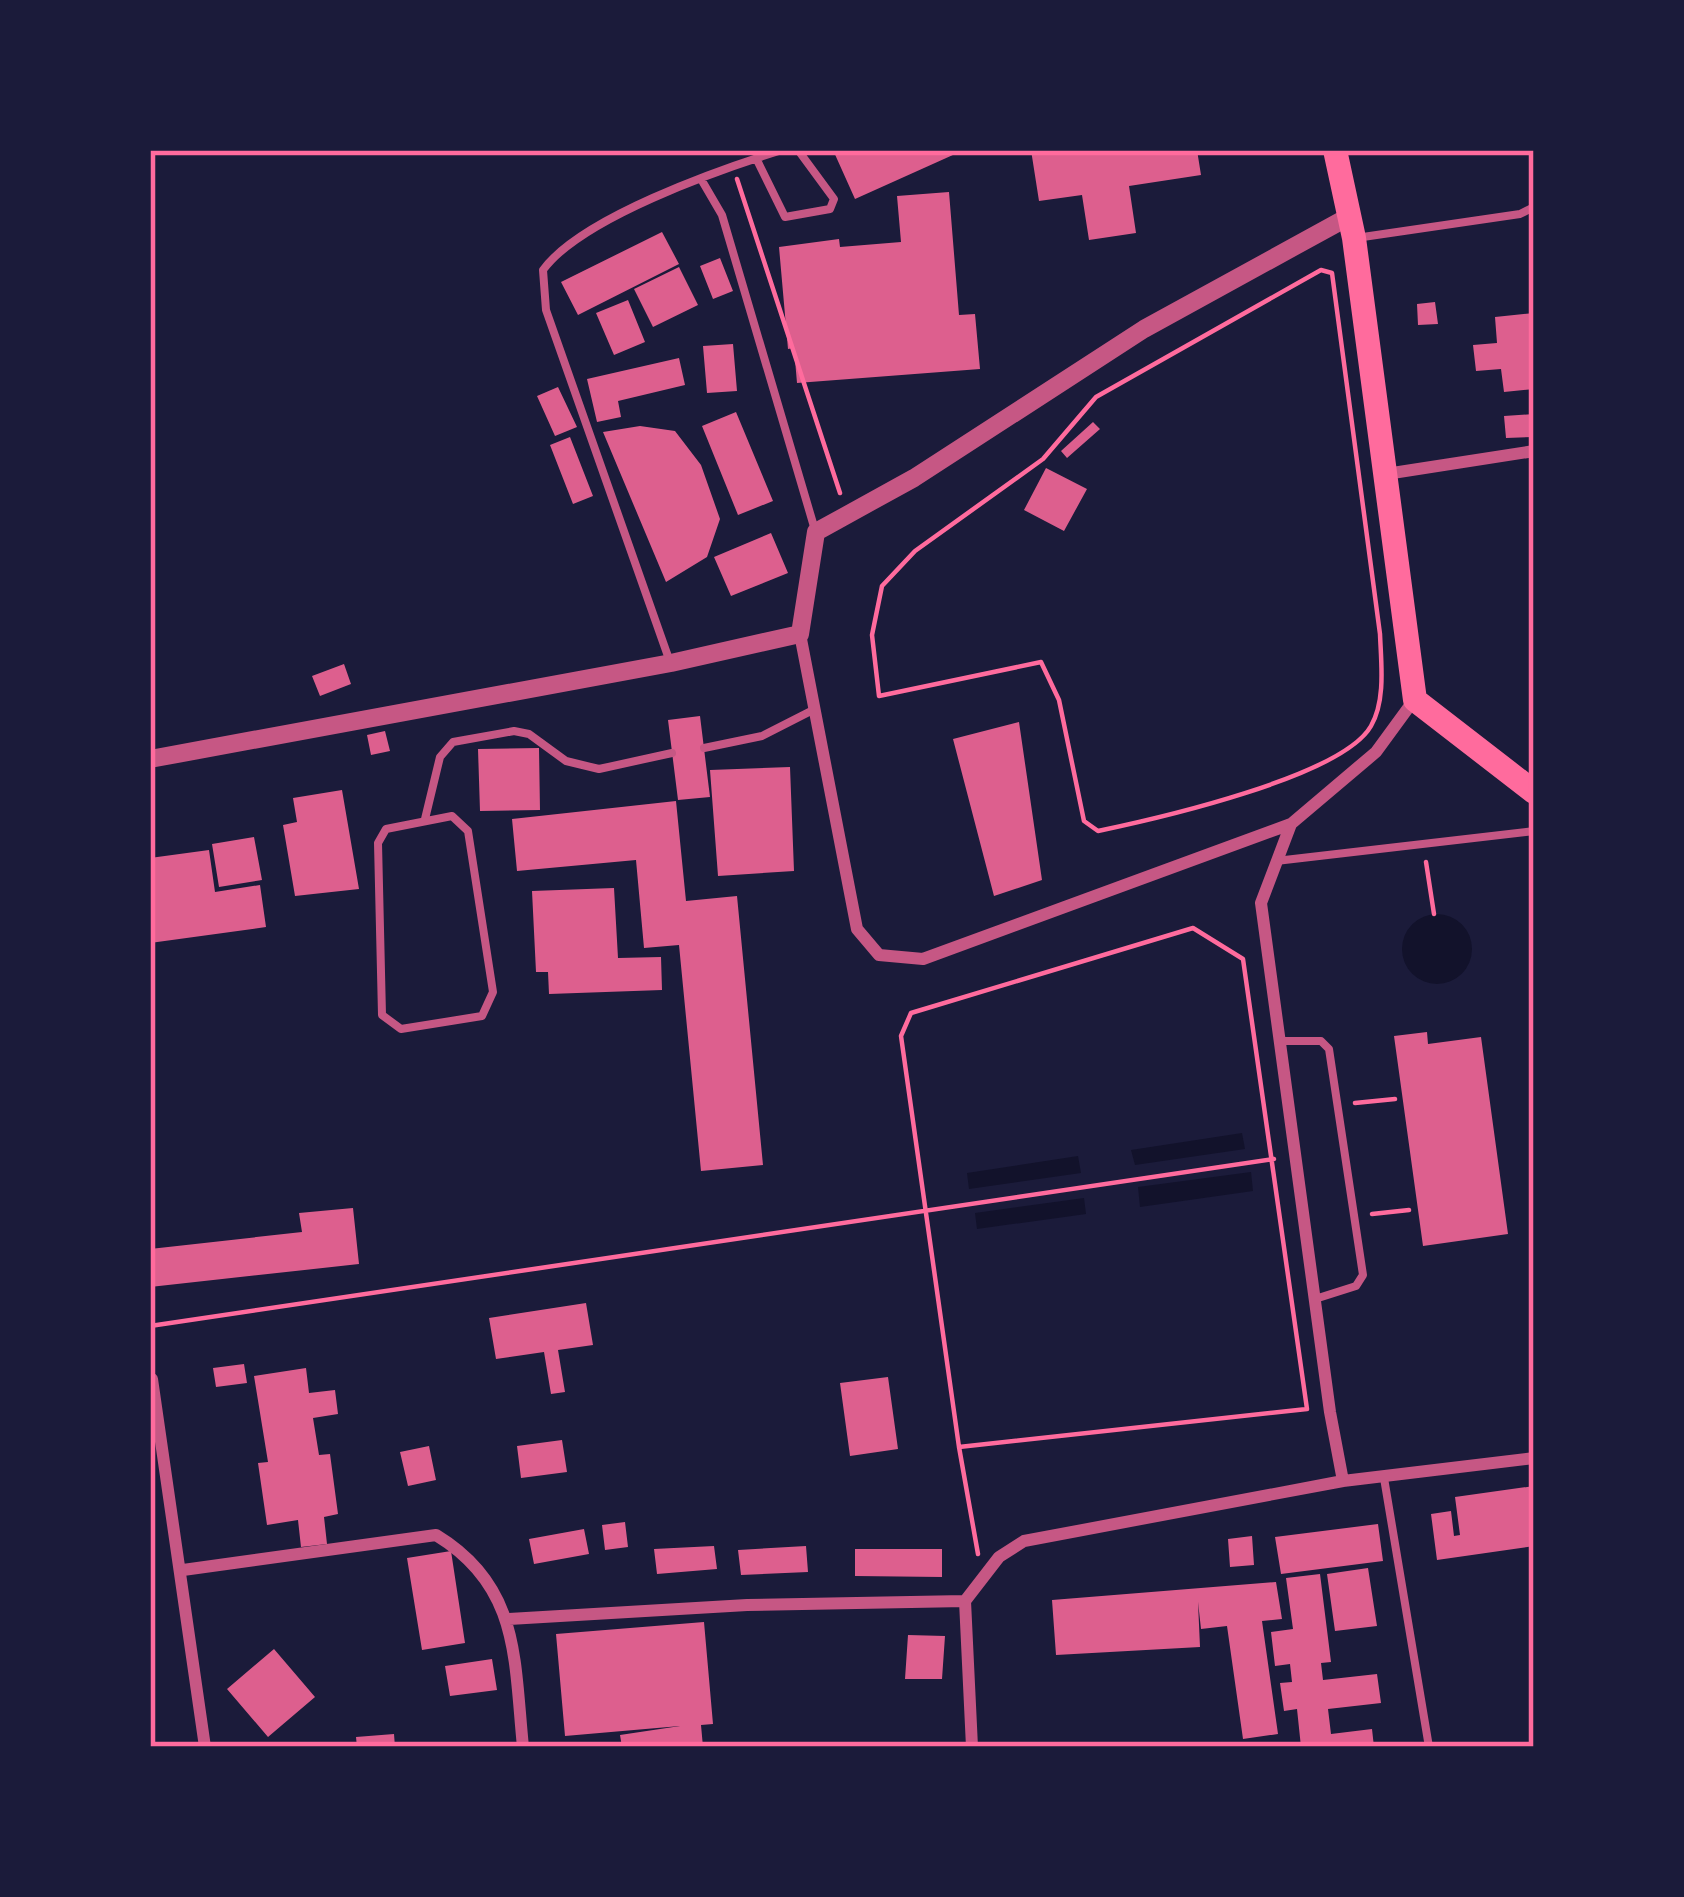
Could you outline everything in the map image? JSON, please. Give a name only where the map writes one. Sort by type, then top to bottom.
[{"type":"main road","points":[[1335,150],[1352,227],[1414,700],[1534,791]]},
{"type":"street","points":[[1352,227],[1144,328],[914,478],[816,532],[800,634],[857,929],[879,955],[923,959],[1291,824],[1376,752],[1414,700]]},
{"type":"street","points":[[1386,474],[1534,452]]},
{"type":"street","points":[[150,760],[671,663],[800,634]]},
{"type":"street","points":[[1291,824],[1261,902],[1292,1158],[1343,1481]]},
{"type":"street","points":[[152,1379],[205,1747]]},
{"type":"street","points":[[972,1747],[965,1601],[982,1575],[1024,1541],[1343,1481],[1534,1458]]},
{"type":"street","points":[[183,1570],[436,1535],[467,1554],[509,1619],[523,1747]]},
{"type":"street","points":[[509,1619],[747,1605],[965,1601]]},
{"type":"lane","points":[[671,663],[546,310],[543,270],[561,245],[700,179],[782,150]]},
{"type":"lane","points":[[755,158],[785,217],[830,209],[834,199],[798,150]]},
{"type":"lane","points":[[700,179],[722,215],[816,532]]},
{"type":"lane","points":[[1352,227],[1520,214],[1534,207]]},
{"type":"lane","points":[[704,748],[762,736],[815,710]]},
{"type":"lane","points":[[425,818],[440,758],[454,742],[514,731],[529,734],[566,761],[599,769],[672,754]]},
{"type":"lane","points":[[452,817],[468,831],[493,992],[482,1016],[401,1029],[382,1016],[378,843],[386,830],[425,818],[452,817]]},
{"type":"lane","points":[[1274,861],[1534,831]]},
{"type":"lane","points":[[1277,1042],[1321,1041],[1329,1049],[1363,1275],[1357,1286],[1313,1299]]},
{"type":"lane","points":[[1384,1478],[1429,1747]]},
{"type":"path","points":[[733,165],[847,515]]},
{"type":"path","points":[[1321,270],[1332,273],[1379,634],[1382,678],[1371,726],[1344,750],[1285,778],[1184,813],[1098,831],[1084,821],[1060,700],[1041,662],[879,695],[872,635],[882,586],[915,551],[1043,459],[1096,397],[1321,270]]},
{"type":"path","points":[[1423,844],[1434,914]]},
{"type":"path","points":[[959,1447],[1307,1408],[1243,959],[1193,928],[911,1013],[901,1036],[959,1447],[982,1575]]},
{"type":"path","points":[[1337,1105],[1395,1099]]},
{"type":"path","points":[[150,1326],[1292,1158]]},
{"type":"path","points":[[1354,1217],[1409,1210]]},
{"type":"shaded area","points":[[1437,914],[1461,925],[1472,949],[1461,973],[1437,984],[1413,973],[1402,949],[1413,925]]},
{"type":"shaded area","points":[[1242,1133],[1245,1149],[1135,1165],[1131,1150]]},
{"type":"shaded area","points":[[1078,1156],[1081,1173],[969,1189],[967,1173]]},
{"type":"shaded area","points":[[1251,1172],[1253,1191],[1140,1207],[1138,1187]]},
{"type":"shaded area","points":[[1084,1198],[1086,1214],[977,1229],[975,1213]]},
{"type":"building","points":[[833,150],[964,150],[855,199]]},
{"type":"building","points":[[1031,150],[1197,150],[1201,175],[1129,186],[1136,233],[1089,240],[1082,195],[1039,201]]},
{"type":"building","points":[[949,192],[959,315],[975,314],[980,369],[797,383],[794,348],[788,349],[779,247],[839,239],[840,247],[901,242],[897,196]]},
{"type":"building","points":[[662,232],[679,264],[578,315],[561,282]]},
{"type":"building","points":[[720,258],[733,291],[713,299],[700,266]]},
{"type":"building","points":[[679,267],[698,305],[653,327],[634,289]]},
{"type":"building","points":[[628,300],[645,342],[614,355],[596,313]]},
{"type":"building","points":[[1435,302],[1438,324],[1418,325],[1417,304]]},
{"type":"building","points":[[1534,313],[1534,389],[1504,392],[1501,369],[1476,371],[1473,345],[1497,343],[1495,317]]},
{"type":"building","points":[[733,344],[737,391],[707,393],[703,346]]},
{"type":"building","points":[[679,358],[685,385],[618,401],[621,417],[597,422],[587,379]]},
{"type":"building","points":[[558,387],[577,427],[555,436],[537,396]]},
{"type":"building","points":[[736,412],[773,501],[738,515],[702,426]]},
{"type":"building","points":[[1534,414],[1534,437],[1506,438],[1504,416]]},
{"type":"building","points":[[1093,422],[1100,429],[1067,458],[1061,451]]},
{"type":"building","points":[[640,426],[675,431],[701,465],[720,519],[707,557],[666,582],[603,432]]},
{"type":"building","points":[[570,437],[593,496],[573,504],[550,445]]},
{"type":"building","points":[[1046,468],[1087,489],[1064,531],[1024,510]]},
{"type":"building","points":[[771,533],[788,573],[731,596],[714,557]]},
{"type":"building","points":[[344,664],[351,684],[320,696],[312,676]]},
{"type":"building","points":[[700,716],[710,797],[678,800],[668,720]]},
{"type":"building","points":[[1019,722],[1042,880],[994,896],[953,739]]},
{"type":"building","points":[[385,731],[390,751],[371,755],[367,735]]},
{"type":"building","points":[[539,748],[540,810],[480,811],[478,749]]},
{"type":"building","points":[[790,767],[794,871],[718,876],[710,770]]},
{"type":"building","points":[[342,790],[359,889],[295,896],[283,825],[297,822],[293,798]]},
{"type":"building","points":[[676,801],[686,901],[737,896],[763,1165],[701,1171],[679,945],[644,948],[636,860],[517,871],[512,819]]},
{"type":"building","points":[[254,837],[262,880],[219,887],[212,844]]},
{"type":"building","points":[[209,850],[215,892],[260,885],[266,927],[150,943],[150,858]]},
{"type":"building","points":[[614,888],[618,958],[661,957],[662,990],[549,994],[548,972],[536,972],[532,891]]},
{"type":"building","points":[[1427,1032],[1428,1044],[1481,1037],[1508,1234],[1423,1246],[1394,1036]]},
{"type":"building","points":[[353,1208],[359,1264],[150,1287],[150,1249],[302,1232],[299,1213]]},
{"type":"building","points":[[586,1303],[593,1345],[558,1350],[565,1392],[551,1394],[544,1352],[496,1359],[489,1318]]},
{"type":"building","points":[[244,1364],[247,1383],[216,1387],[213,1368]]},
{"type":"building","points":[[306,1368],[309,1393],[335,1390],[338,1414],[313,1418],[319,1455],[330,1454],[338,1514],[324,1517],[327,1544],[301,1547],[298,1520],[267,1525],[258,1463],[268,1462],[254,1376]]},
{"type":"building","points":[[888,1377],[898,1449],[850,1456],[840,1383]]},
{"type":"building","points":[[562,1440],[567,1472],[521,1478],[517,1446]]},
{"type":"building","points":[[429,1446],[436,1480],[408,1486],[400,1452]]},
{"type":"building","points":[[1534,1486],[1534,1546],[1437,1560],[1431,1514],[1451,1511],[1454,1536],[1460,1535],[1455,1497]]},
{"type":"building","points":[[625,1522],[628,1547],[605,1550],[602,1525]]},
{"type":"building","points":[[1378,1524],[1383,1561],[1281,1574],[1275,1537]]},
{"type":"building","points":[[584,1529],[589,1554],[534,1564],[529,1539]]},
{"type":"building","points":[[1252,1536],[1254,1565],[1230,1567],[1228,1539]]},
{"type":"building","points":[[714,1546],[717,1569],[657,1574],[654,1549]]},
{"type":"building","points":[[806,1546],[808,1572],[741,1575],[738,1550]]},
{"type":"building","points":[[855,1549],[942,1549],[942,1577],[855,1576]]},
{"type":"building","points":[[451,1551],[465,1643],[422,1650],[407,1558]]},
{"type":"building","points":[[1368,1568],[1377,1626],[1335,1631],[1327,1574]]},
{"type":"building","points":[[1320,1574],[1331,1662],[1321,1663],[1323,1680],[1377,1674],[1381,1703],[1328,1709],[1331,1734],[1372,1729],[1374,1747],[1301,1747],[1297,1709],[1284,1711],[1280,1683],[1292,1682],[1290,1664],[1275,1666],[1271,1632],[1293,1629],[1286,1578]]},
{"type":"building","points":[[1276,1582],[1282,1619],[1262,1621],[1278,1734],[1243,1739],[1227,1626],[1201,1629],[1198,1602],[1200,1647],[1056,1655],[1052,1600]]},
{"type":"building","points":[[704,1622],[713,1724],[701,1725],[703,1747],[622,1747],[620,1735],[680,1726],[565,1736],[556,1634]]},
{"type":"building","points":[[908,1635],[945,1636],[942,1679],[905,1679]]},
{"type":"building","points":[[274,1649],[315,1697],[268,1737],[227,1689]]},
{"type":"building","points":[[492,1659],[497,1690],[450,1696],[445,1666]]},
{"type":"building","points":[[394,1734],[395,1747],[357,1747],[356,1737]]}]
